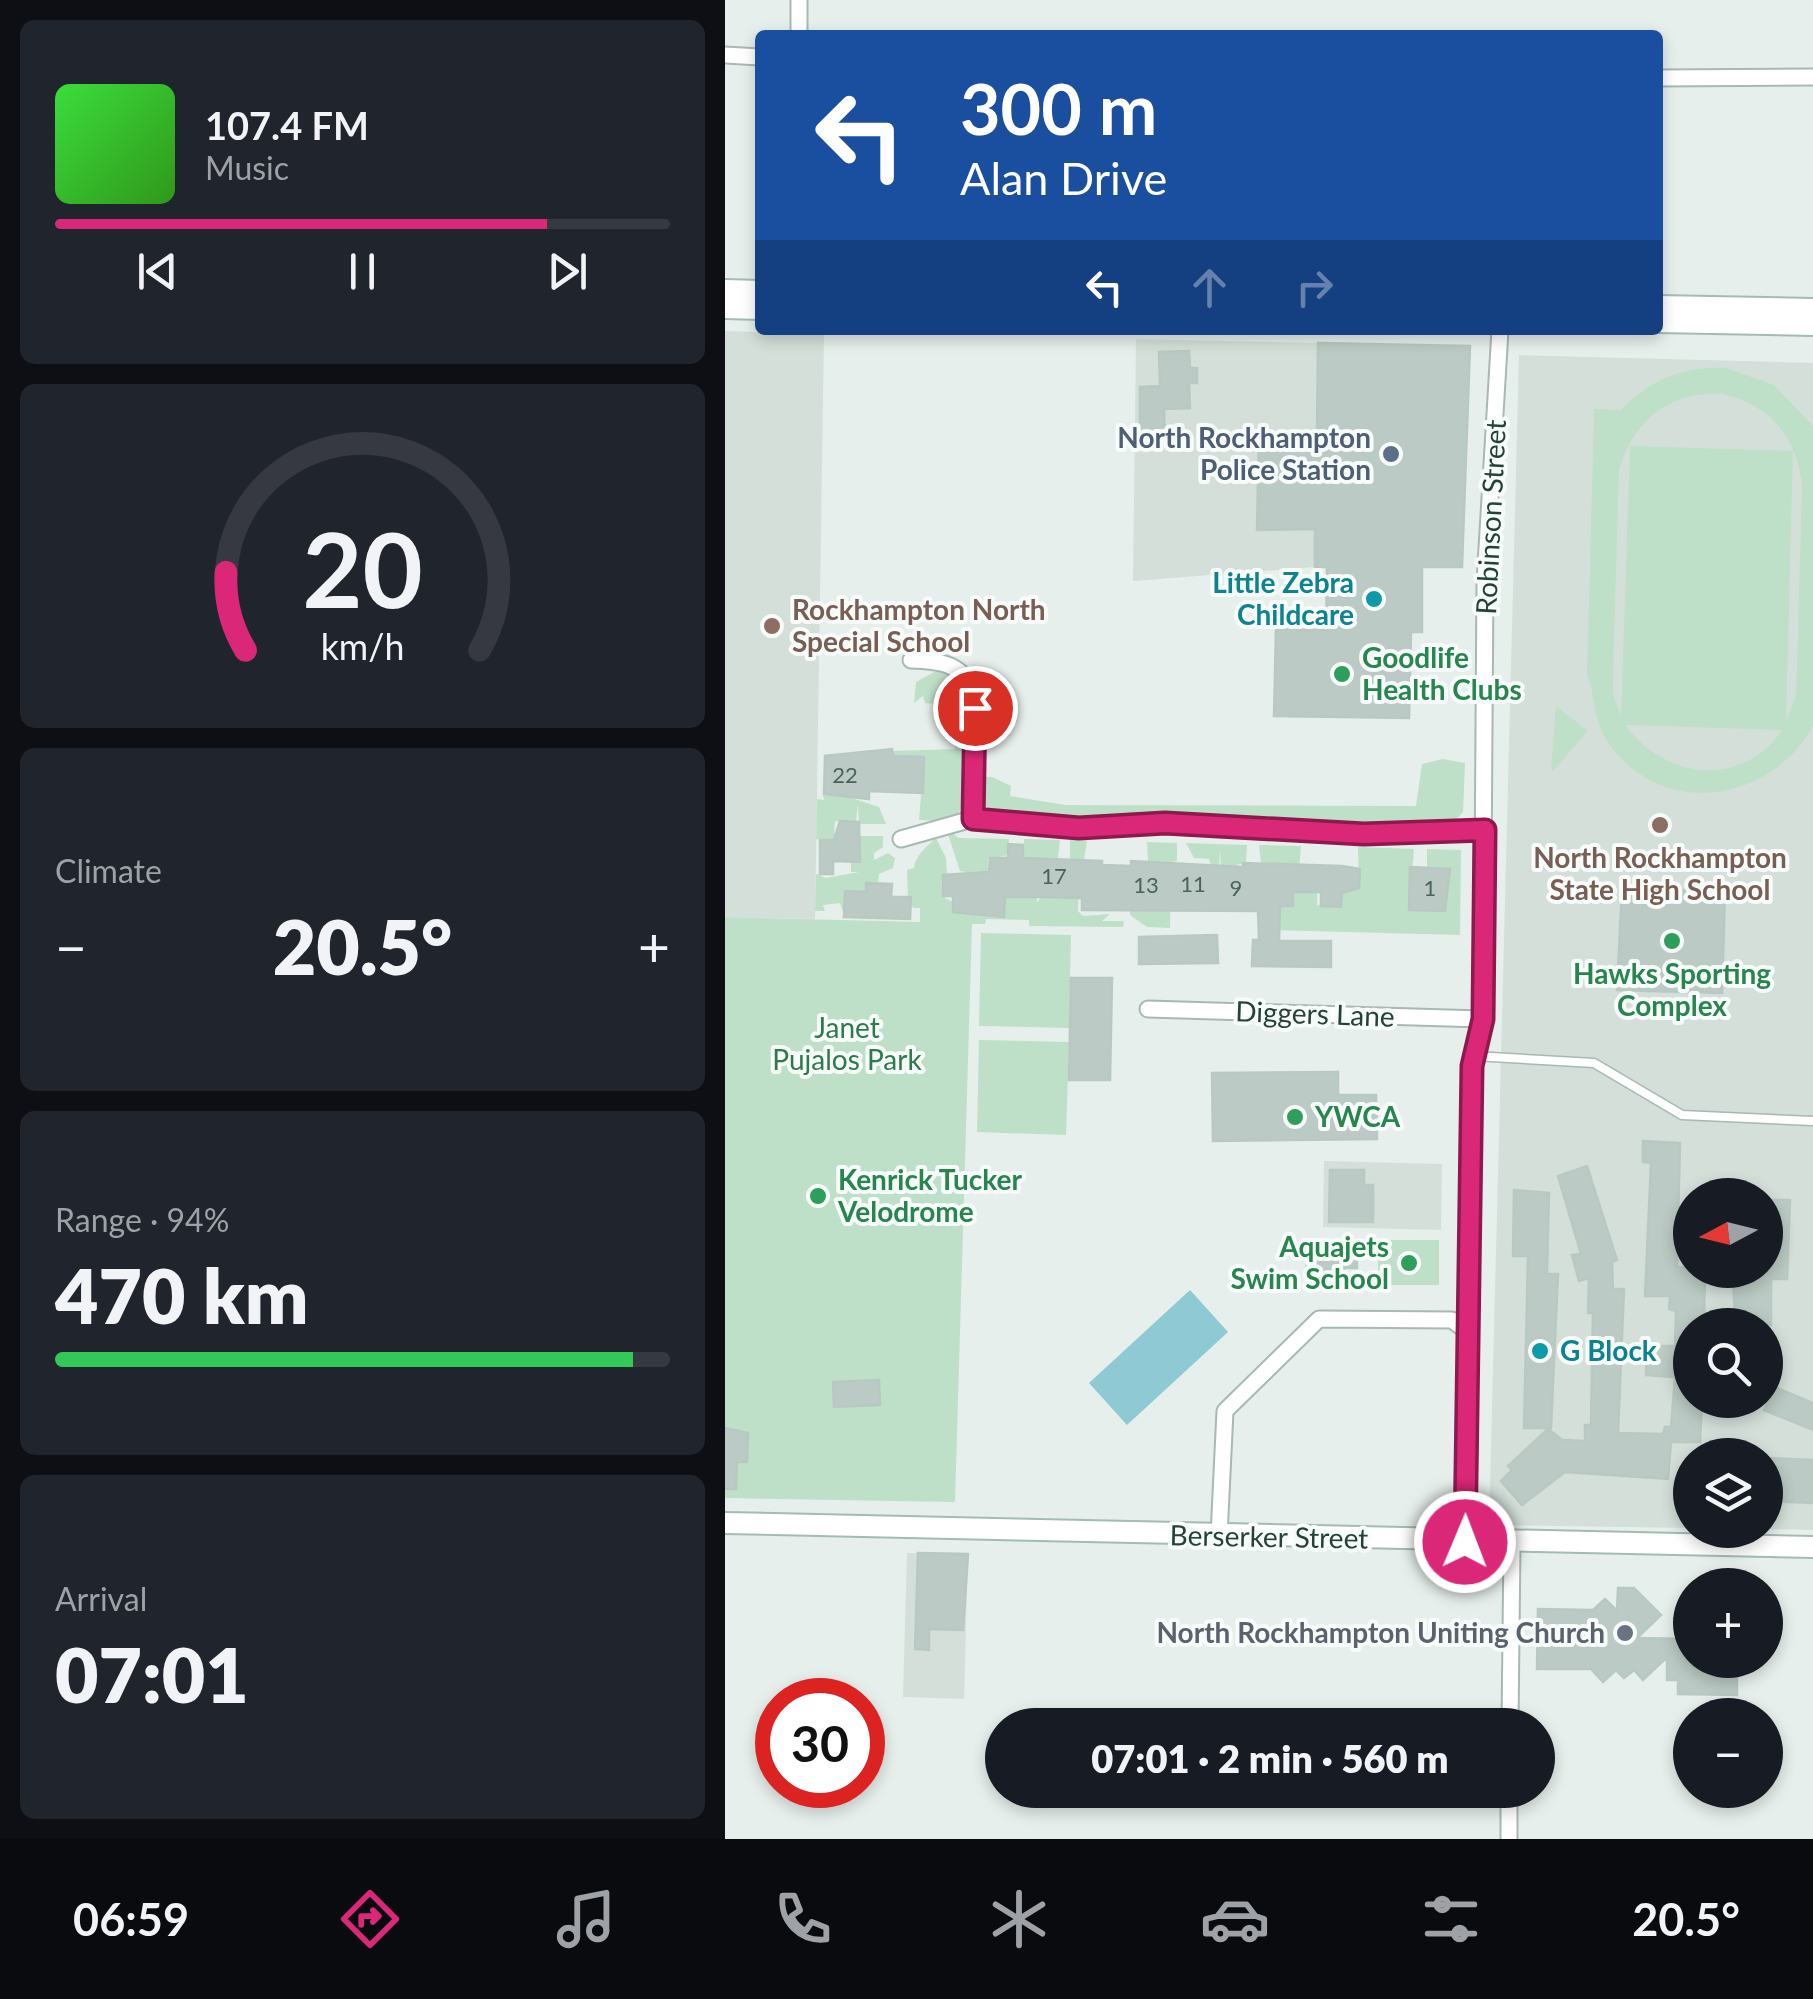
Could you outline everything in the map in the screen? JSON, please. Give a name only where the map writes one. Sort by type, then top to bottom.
[{"type":"street","points":[[799,0],[799,30]]},
{"type":"street","points":[[725,55],[755,57]]},
{"type":"street","points":[[1663,78],[1813,77]]},
{"type":"street","points":[[725,290],[755,291]]},
{"type":"street","points":[[1663,306],[1813,308]]},
{"type":"street","points":[[725,308],[755,309]]},
{"type":"street","points":[[1663,322],[1813,325]]},
{"type":"street","name":"Robinson Street","points":[[1465,1542],[1465,1330],[1474,1056],[1483,1019],[1485,582],[1500,335]]},
{"type":"street","points":[[911,660],[947,664],[967,677],[972,689],[973,819]]},
{"type":"street","points":[[901,839],[973,819],[1079,828],[1165,823],[1364,834],[1485,830]]},
{"type":"street","name":"Diggers Lane","points":[[1148,1009],[1483,1019]]},
{"type":"street","points":[[1219,1536],[1225,1411],[1319,1319],[1452,1320],[1465,1330]]},
{"type":"street","name":"Berserker Street","points":[[725,1524],[1813,1547]]},
{"type":"street","points":[[1509,1708],[1512,1543]]},
{"type":"street","points":[[1508,1838],[1509,1808]]},
{"type":"lane","points":[[1474,1056],[1594,1062],[1682,1115],[1813,1121]]},
{"type":"shaded area","name":"Rockhampton North Special School","points":[[725,331],[824,335],[815,919],[725,917]]},
{"type":"shaded area","points":[[1136,339],[1318,343],[1315,567],[1133,581]]},
{"type":"shaded area","name":"North Rockhampton State High School","points":[[1519,355],[1813,363],[1813,1530],[1783,1529],[1783,1438],[1673,1438],[1673,1528],[1489,1525]]},
{"type":"shaded area","points":[[1324,1161],[1442,1164],[1441,1230],[1323,1227]]},
{"type":"shaded area","points":[[907,1553],[968,1554],[964,1699],[903,1697]]},
{"type":"green space","points":[[1726,368],[1774,385],[1813,426],[1813,726],[1794,752],[1771,772],[1745,785],[1716,792],[1687,792],[1659,784],[1633,769],[1610,745],[1597,716],[1587,675],[1594,409],[1621,410],[1644,390],[1682,372]],"holes":[[[1723,394],[1755,406],[1768,416],[1788,439],[1795,454],[1799,470],[1802,487],[1796,696],[1786,722],[1793,451],[1630,446],[1621,716],[1613,694],[1619,470],[1634,437],[1656,412],[1686,398]],[[1627,725],[1782,730],[1746,762],[1704,770],[1661,757]]]},
{"type":"green space","points":[[936,671],[957,678],[965,690],[966,791],[959,813],[938,821],[919,820],[924,758],[893,756],[893,751],[955,749],[955,706],[925,703],[923,696],[914,703],[916,682]]},
{"type":"green space","points":[[1556,706],[1588,731],[1553,771],[1551,769]]},
{"type":"green space","points":[[1443,759],[1465,763],[1463,812],[1452,824],[1349,826],[1220,814],[1076,821],[997,814],[983,804],[981,777],[992,777],[1011,786],[1010,796],[1065,805],[1416,806],[1422,764]]},
{"type":"green space","points":[[823,795],[845,796],[879,807],[886,824],[859,824],[858,804],[856,822],[835,821],[834,840],[816,839],[817,799],[824,800]]},
{"type":"green space","name":"Janet Pujalos Park","points":[[948,834],[959,838],[1009,839],[1008,855],[988,859],[990,917],[1004,917],[1004,897],[1011,897],[1024,862],[1024,839],[1060,840],[1058,858],[1036,858],[1037,903],[1040,898],[1070,898],[1070,840],[1087,841],[1080,862],[1078,911],[1083,916],[1110,914],[1102,921],[1124,921],[1123,927],[1029,926],[1029,920],[986,919],[985,924],[972,924],[955,1502],[725,1498],[725,917],[920,922],[920,908],[913,908],[908,897],[907,870],[914,868],[919,855],[936,838],[946,858],[947,875],[941,882],[945,898],[953,902],[976,874],[960,871]]},
{"type":"green space","points":[[858,836],[883,836],[883,847],[874,853],[874,860],[888,853],[895,858],[893,868],[879,874],[878,884],[866,884],[866,891],[845,891],[844,915],[840,903],[823,905],[825,911],[815,911],[816,874],[826,878],[859,872],[851,872],[851,862],[860,861]]},
{"type":"green space","points":[[1147,842],[1177,843],[1177,861],[1171,862],[1170,928],[1147,927],[1130,915],[1130,910],[1151,910]]},
{"type":"green space","points":[[1186,843],[1247,845],[1246,863],[1221,868],[1220,849],[1219,869],[1212,869],[1209,859],[1194,858]]},
{"type":"green space","points":[[1259,845],[1301,846],[1299,868],[1274,864],[1279,921],[1280,906],[1318,869],[1317,905],[1340,907],[1342,893],[1359,887],[1358,847],[1414,849],[1409,910],[1444,911],[1450,869],[1427,867],[1427,849],[1461,850],[1460,935],[1268,930]]},
{"type":"green space","points":[[981,933],[1071,935],[1069,1028],[979,1026]]},
{"type":"green space","points":[[979,1040],[1069,1042],[1066,1135],[977,1132]]},
{"type":"green space","name":"Aquajets Swim School","points":[[1378,1240],[1439,1240],[1439,1285],[1378,1285]]},
{"type":"water","points":[[1190,1290],[1228,1332],[1127,1425],[1089,1383]]},
{"type":"building","points":[[1318,343],[1470,346],[1462,567],[1422,567],[1422,632],[1411,632],[1409,718],[1274,716],[1276,629],[1326,630],[1327,567],[1315,567],[1315,529],[1257,530],[1259,433],[1317,432]]},
{"type":"building","points":[[1189,351],[1190,368],[1197,368],[1197,383],[1189,383],[1190,408],[1164,409],[1165,435],[1140,436],[1140,387],[1160,386],[1159,352]]},
{"type":"building","points":[[892,749],[893,756],[924,757],[923,793],[869,791],[869,799],[824,794],[825,756]]},
{"type":"building","points":[[840,821],[859,822],[860,862],[833,861],[833,874],[820,874],[820,840],[834,840]]},
{"type":"building","points":[[1008,844],[1023,845],[1023,858],[1102,861],[1102,865],[1131,866],[1131,861],[1243,867],[1243,863],[1342,866],[1360,869],[1359,888],[1342,893],[1341,907],[1321,906],[1321,892],[1293,892],[1293,906],[1280,906],[1279,941],[1331,941],[1331,967],[1252,966],[1253,940],[1259,940],[1258,911],[1082,910],[1082,898],[1005,897],[1004,917],[953,912],[953,896],[943,896],[943,875],[989,872],[990,858],[1008,858]]},
{"type":"building","points":[[1410,867],[1450,869],[1445,911],[1409,910]]},
{"type":"building","points":[[866,883],[892,884],[891,897],[911,897],[910,919],[844,917],[845,891],[866,892]]},
{"type":"building","name":"Hawks Sporting Complex","points":[[1622,889],[1725,891],[1722,993],[1617,990]]},
{"type":"building","points":[[1217,935],[1218,963],[1139,964],[1139,937]]},
{"type":"building","points":[[1071,978],[1112,978],[1110,1080],[1069,1080]]},
{"type":"building","name":"YWCA","points":[[1338,1072],[1338,1095],[1376,1095],[1377,1139],[1213,1141],[1212,1073]]},
{"type":"building","points":[[1643,1141],[1680,1143],[1679,1178],[1673,1178],[1673,1288],[1705,1288],[1704,1308],[1673,1310],[1669,1309],[1670,1296],[1645,1296],[1651,1163],[1643,1162]]},
{"type":"building","points":[[1587,1166],[1617,1260],[1612,1262],[1613,1289],[1624,1289],[1618,1433],[1663,1434],[1665,1427],[1671,1427],[1673,1402],[1673,1418],[1701,1418],[1700,1438],[1673,1438],[1668,1479],[1565,1472],[1522,1505],[1501,1481],[1512,1470],[1508,1466],[1548,1429],[1562,1440],[1585,1441],[1585,1425],[1591,1425],[1593,1313],[1588,1313],[1589,1278],[1579,1281],[1572,1255],[1581,1254],[1558,1176]]},
{"type":"building","points":[[1330,1170],[1364,1170],[1364,1185],[1373,1185],[1373,1222],[1329,1222]]},
{"type":"building","name":"G Block","points":[[1514,1190],[1549,1193],[1547,1274],[1558,1274],[1551,1428],[1524,1428],[1528,1256],[1513,1256]]},
{"type":"building","points":[[1783,1200],[1790,1200],[1787,1279],[1783,1279]]},
{"type":"building","points":[[1308,1246],[1357,1248],[1357,1268],[1344,1268],[1343,1277],[1306,1275]]},
{"type":"building","points":[[1733,1288],[1771,1288],[1771,1308],[1735,1308]]},
{"type":"building","points":[[1647,1346],[1673,1346],[1673,1377],[1646,1375]]},
{"type":"building","points":[[879,1380],[880,1405],[834,1407],[833,1382]]},
{"type":"building","points":[[1783,1390],[1813,1403],[1813,1430],[1783,1418]]},
{"type":"building","points":[[725,1428],[748,1433],[747,1462],[737,1462],[736,1489],[725,1489]]},
{"type":"building","points":[[1783,1459],[1813,1460],[1813,1503],[1783,1502]]},
{"type":"building","points":[[918,1553],[968,1554],[963,1630],[929,1629],[929,1650],[915,1649]]},
{"type":"building","points":[[1618,1588],[1634,1588],[1661,1615],[1637,1638],[1673,1639],[1673,1678],[1737,1678],[1737,1695],[1678,1694],[1678,1680],[1667,1680],[1667,1657],[1643,1680],[1634,1670],[1624,1678],[1616,1670],[1603,1682],[1591,1669],[1537,1669],[1538,1609],[1593,1610],[1605,1599],[1617,1611]]},
{"type":"place","name":"North Rockhampton Police Station","points":[[1391,454]]},
{"type":"place","name":"Little Zebra Childcare","points":[[1374,599]]},
{"type":"place","name":"Rockhampton North Special School","points":[[772,626]]},
{"type":"place","name":"Goodlife Health Clubs","points":[[1342,674]]},
{"type":"place","name":"North Rockhampton State High School","points":[[1660,825]]},
{"type":"place","name":"Hawks Sporting Complex","points":[[1672,941]]},
{"type":"place","name":"YWCA","points":[[1295,1117]]},
{"type":"place","name":"Kenrick Tucker Velodrome","points":[[818,1196]]},
{"type":"place","name":"Aquajets Swim School","points":[[1409,1263]]},
{"type":"place","name":"G Block","points":[[1540,1351]]},
{"type":"place","name":"North Rockhampton Uniting Church","points":[[1625,1633]]},
{"type":"route","points":[[975,708],[973,819],[1079,828],[1165,823],[1247,824],[1364,834],[1485,830],[1483,1019],[1472,1066],[1465,1542]]}]
